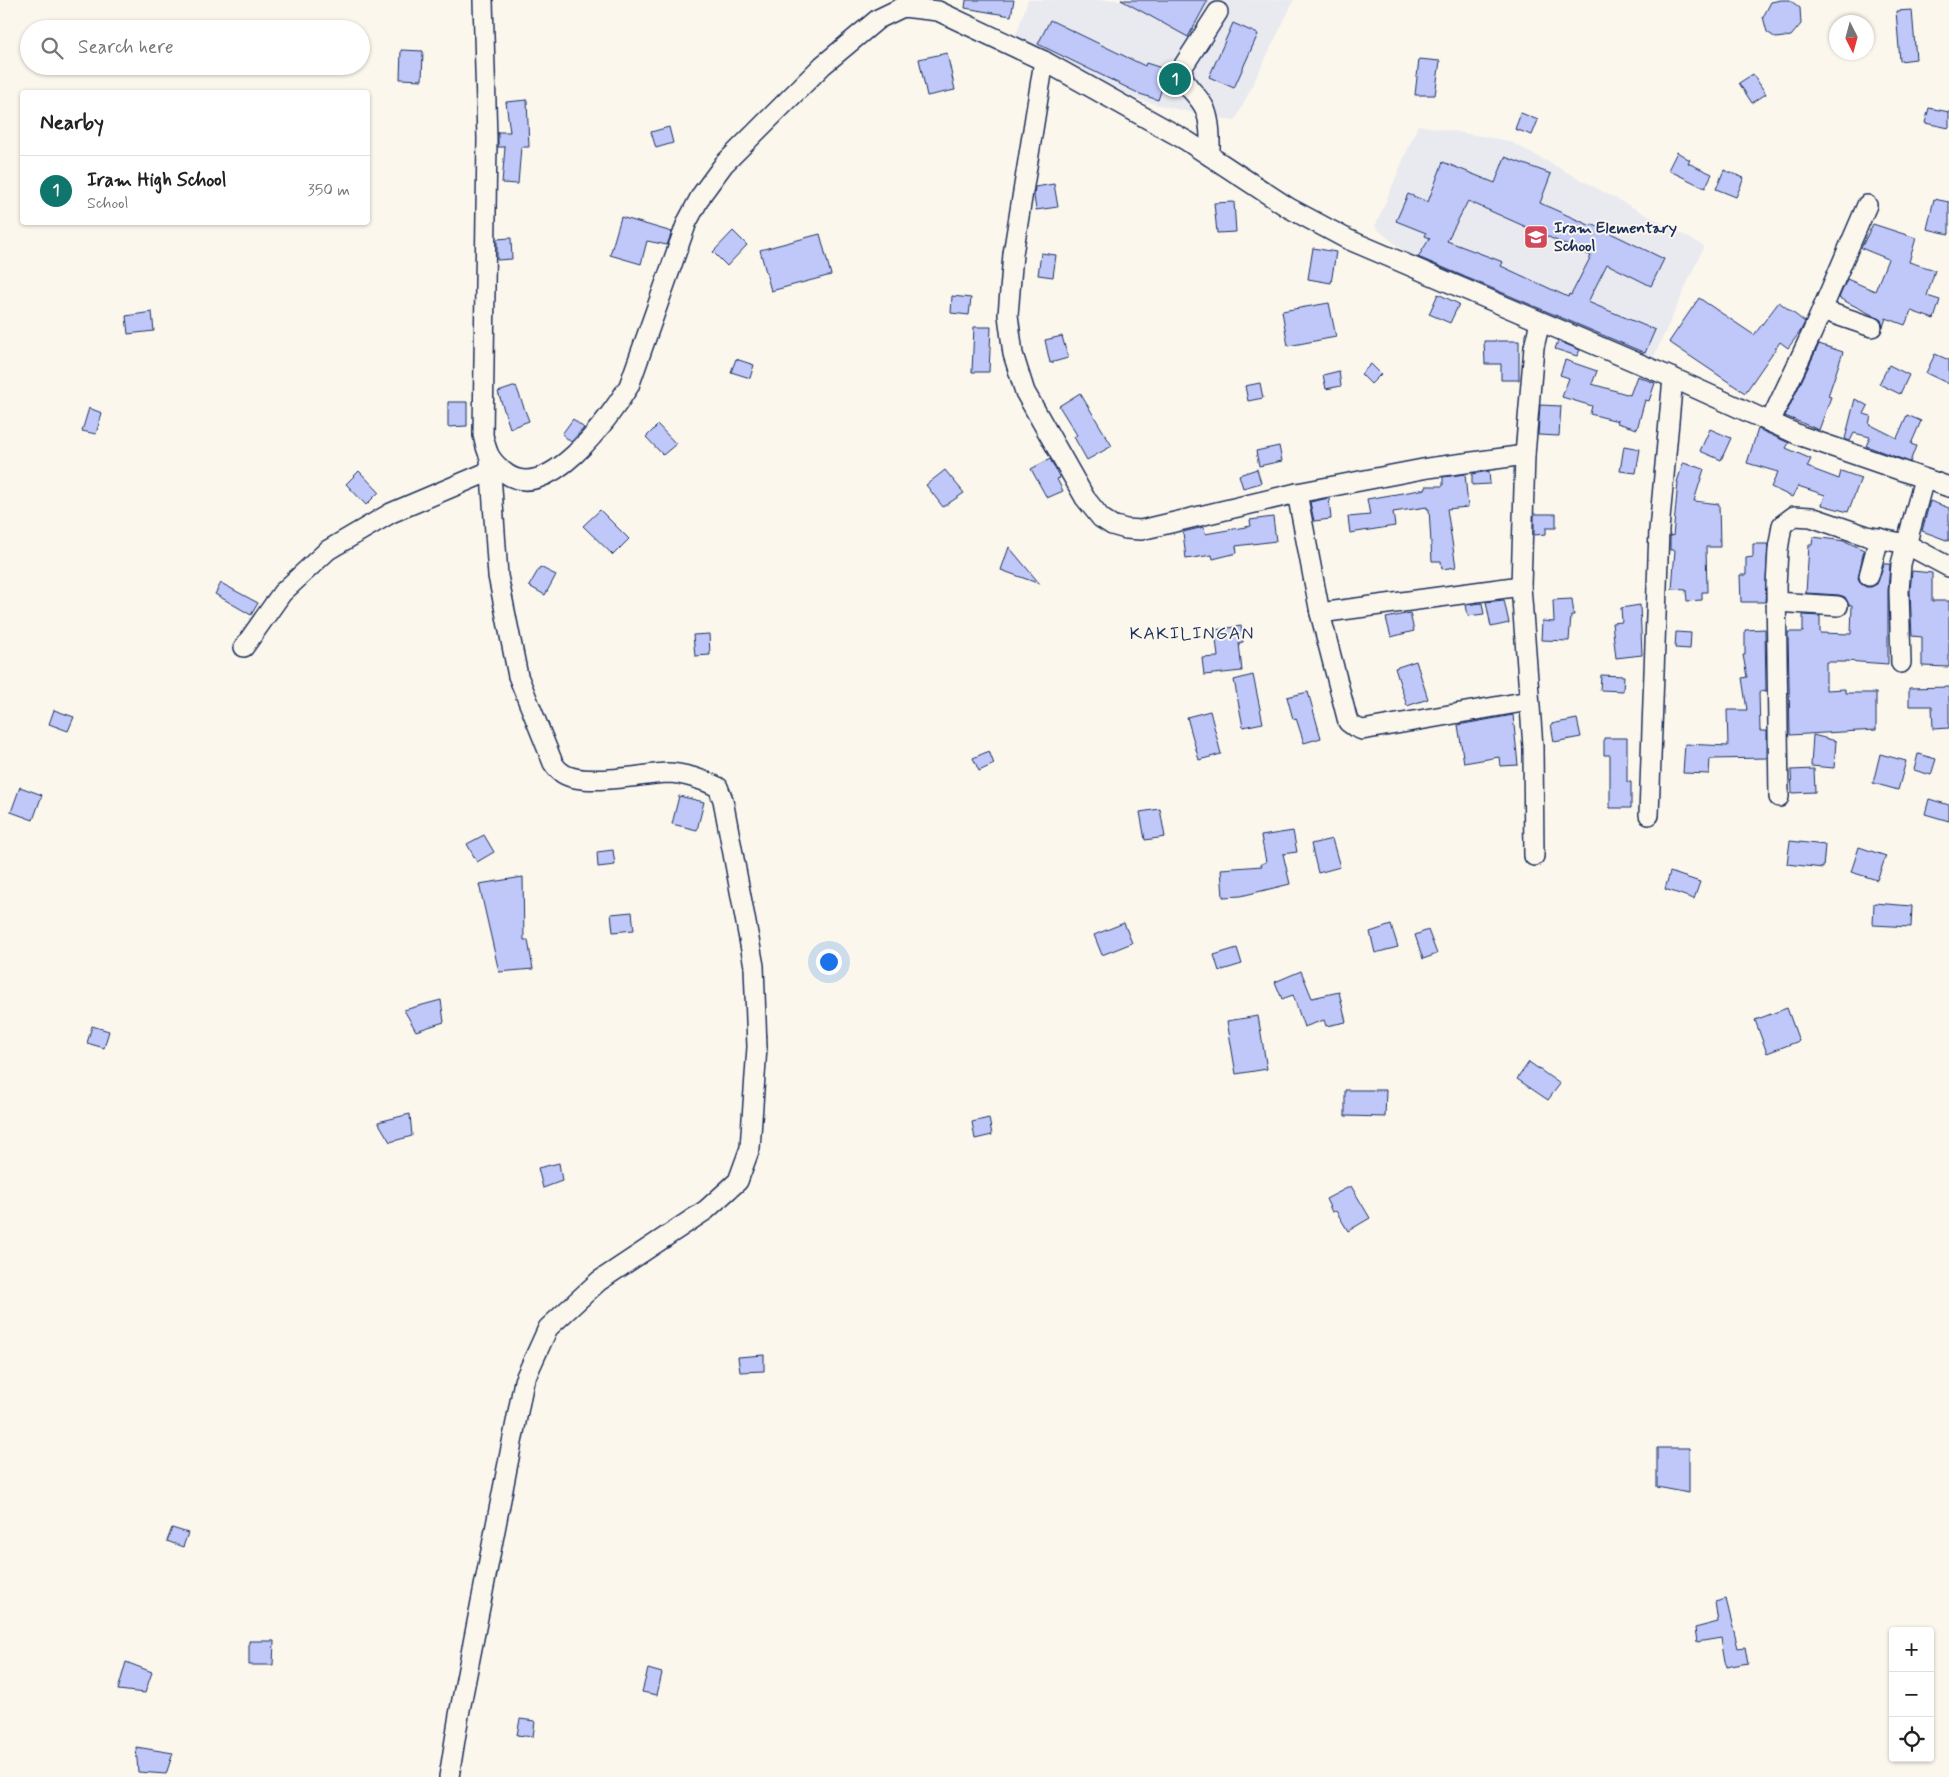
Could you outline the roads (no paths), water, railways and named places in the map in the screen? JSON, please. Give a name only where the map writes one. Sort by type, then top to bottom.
[{"type":"street","points":[[449,1777],[459,1715],[524,1381],[548,1328],[599,1281],[706,1210],[738,1181],[750,1148],[758,1047],[754,966],[723,800],[718,788],[706,781],[668,773],[609,780],[571,777],[561,772],[553,763],[518,676],[498,576],[490,465],[483,435],[487,139],[483,0]]},
{"type":"street","points":[[490,465],[517,479],[533,479],[560,467],[577,453],[614,410],[629,386],[687,222],[702,194],[724,164],[823,65],[878,19],[903,7],[938,11],[1044,61],[1187,141],[1289,208],[1347,239],[1673,378],[1801,436],[1949,487]]},
{"type":"street","points":[[1210,156],[1210,130],[1206,114],[1197,97],[1186,85],[1182,77],[1182,68],[1218,12]]},
{"type":"street","points":[[1044,61],[1013,254],[1008,315],[1013,354],[1025,392],[1084,498],[1101,518],[1112,525],[1126,529],[1141,530],[1297,492],[1428,468],[1525,455]]},
{"type":"street","points":[[1770,422],[1822,310],[1867,205]]},
{"type":"street","points":[[1822,310],[1872,327]]},
{"type":"street","points":[[1534,856],[1533,747],[1521,586],[1525,455],[1534,347],[1540,322]]},
{"type":"street","points":[[1649,815],[1659,530],[1673,378]]},
{"type":"street","points":[[244,647],[282,592],[328,550],[392,513],[490,465]]},
{"type":"street","points":[[1901,663],[1899,591],[1901,564],[1924,479]]},
{"type":"street","points":[[1297,492],[1320,613],[1348,722],[1362,730],[1529,701]]},
{"type":"street","points":[[1779,797],[1776,602],[1778,550],[1782,525],[1794,516],[1811,518],[1906,544],[1949,566]]},
{"type":"street","points":[[1869,576],[1879,538]]},
{"type":"street","points":[[1320,613],[1521,586]]},
{"type":"street","points":[[1776,602],[1838,606]]},
{"type":"place","name":"Iram High School","points":[[1175,79]]},
{"type":"place","name":"Iram Elementary School","points":[[1536,237]]},
{"type":"district","name":"KAKILINGAN","points":[[1192,634]]}]
